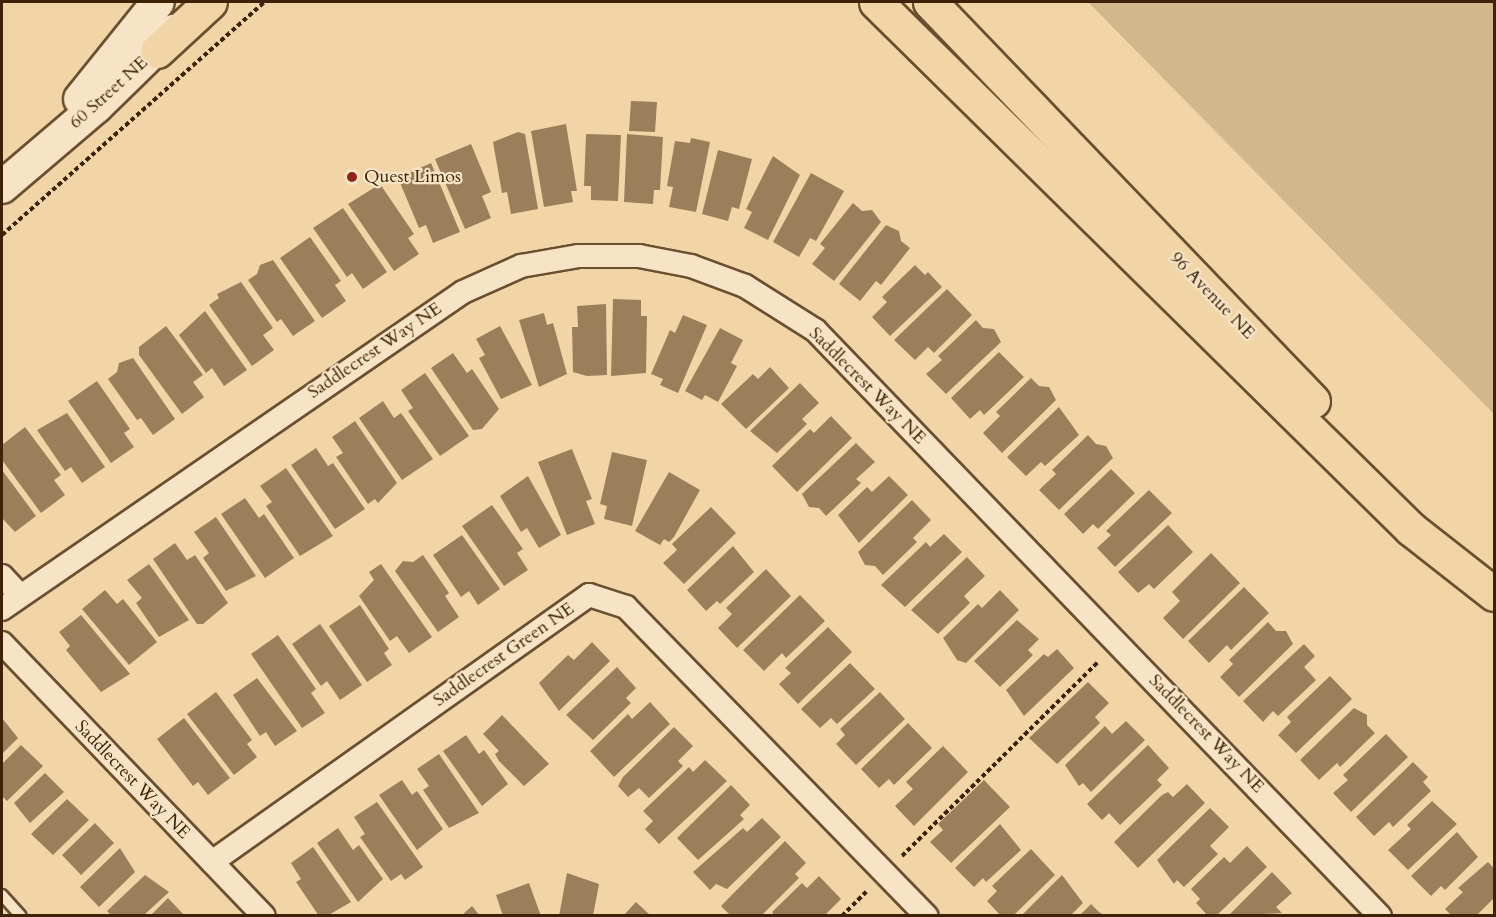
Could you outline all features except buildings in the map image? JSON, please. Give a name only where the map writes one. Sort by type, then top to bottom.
[{"type":"main road","name":"60 Street NE","points":[[7,182],[158,2]]},
{"type":"main road","name":"60 Street NE","points":[[7,182],[157,51],[198,2]]},
{"type":"main road","points":[[157,51],[210,2]]},
{"type":"main road","points":[[876,2],[1411,529],[1494,592]]},
{"type":"main road","name":"96 Avenue NE","points":[[930,2],[1494,592]]},
{"type":"street","name":"Saddlecrest Way NE","points":[[2,609],[19,594],[463,292],[521,266],[579,256],[639,256],[692,266],[745,286],[815,330],[1380,915]]},
{"type":"street","points":[[2,576],[19,594]]},
{"type":"street","name":"Saddlecrest Green NE","points":[[212,862],[589,595],[626,607],[926,915]]},
{"type":"street","name":"Saddlecrest Way NE","points":[[2,643],[264,915]]},
{"type":"lane","points":[[2,895],[21,915]]},
{"type":"path","points":[[2,235],[264,2]]},
{"type":"path","points":[[842,915],[1118,643]]},
{"type":"shaded area","points":[[1088,2],[1494,2],[1494,414]]},
{"type":"place","name":"Quest Limos","points":[[352,177]]}]
